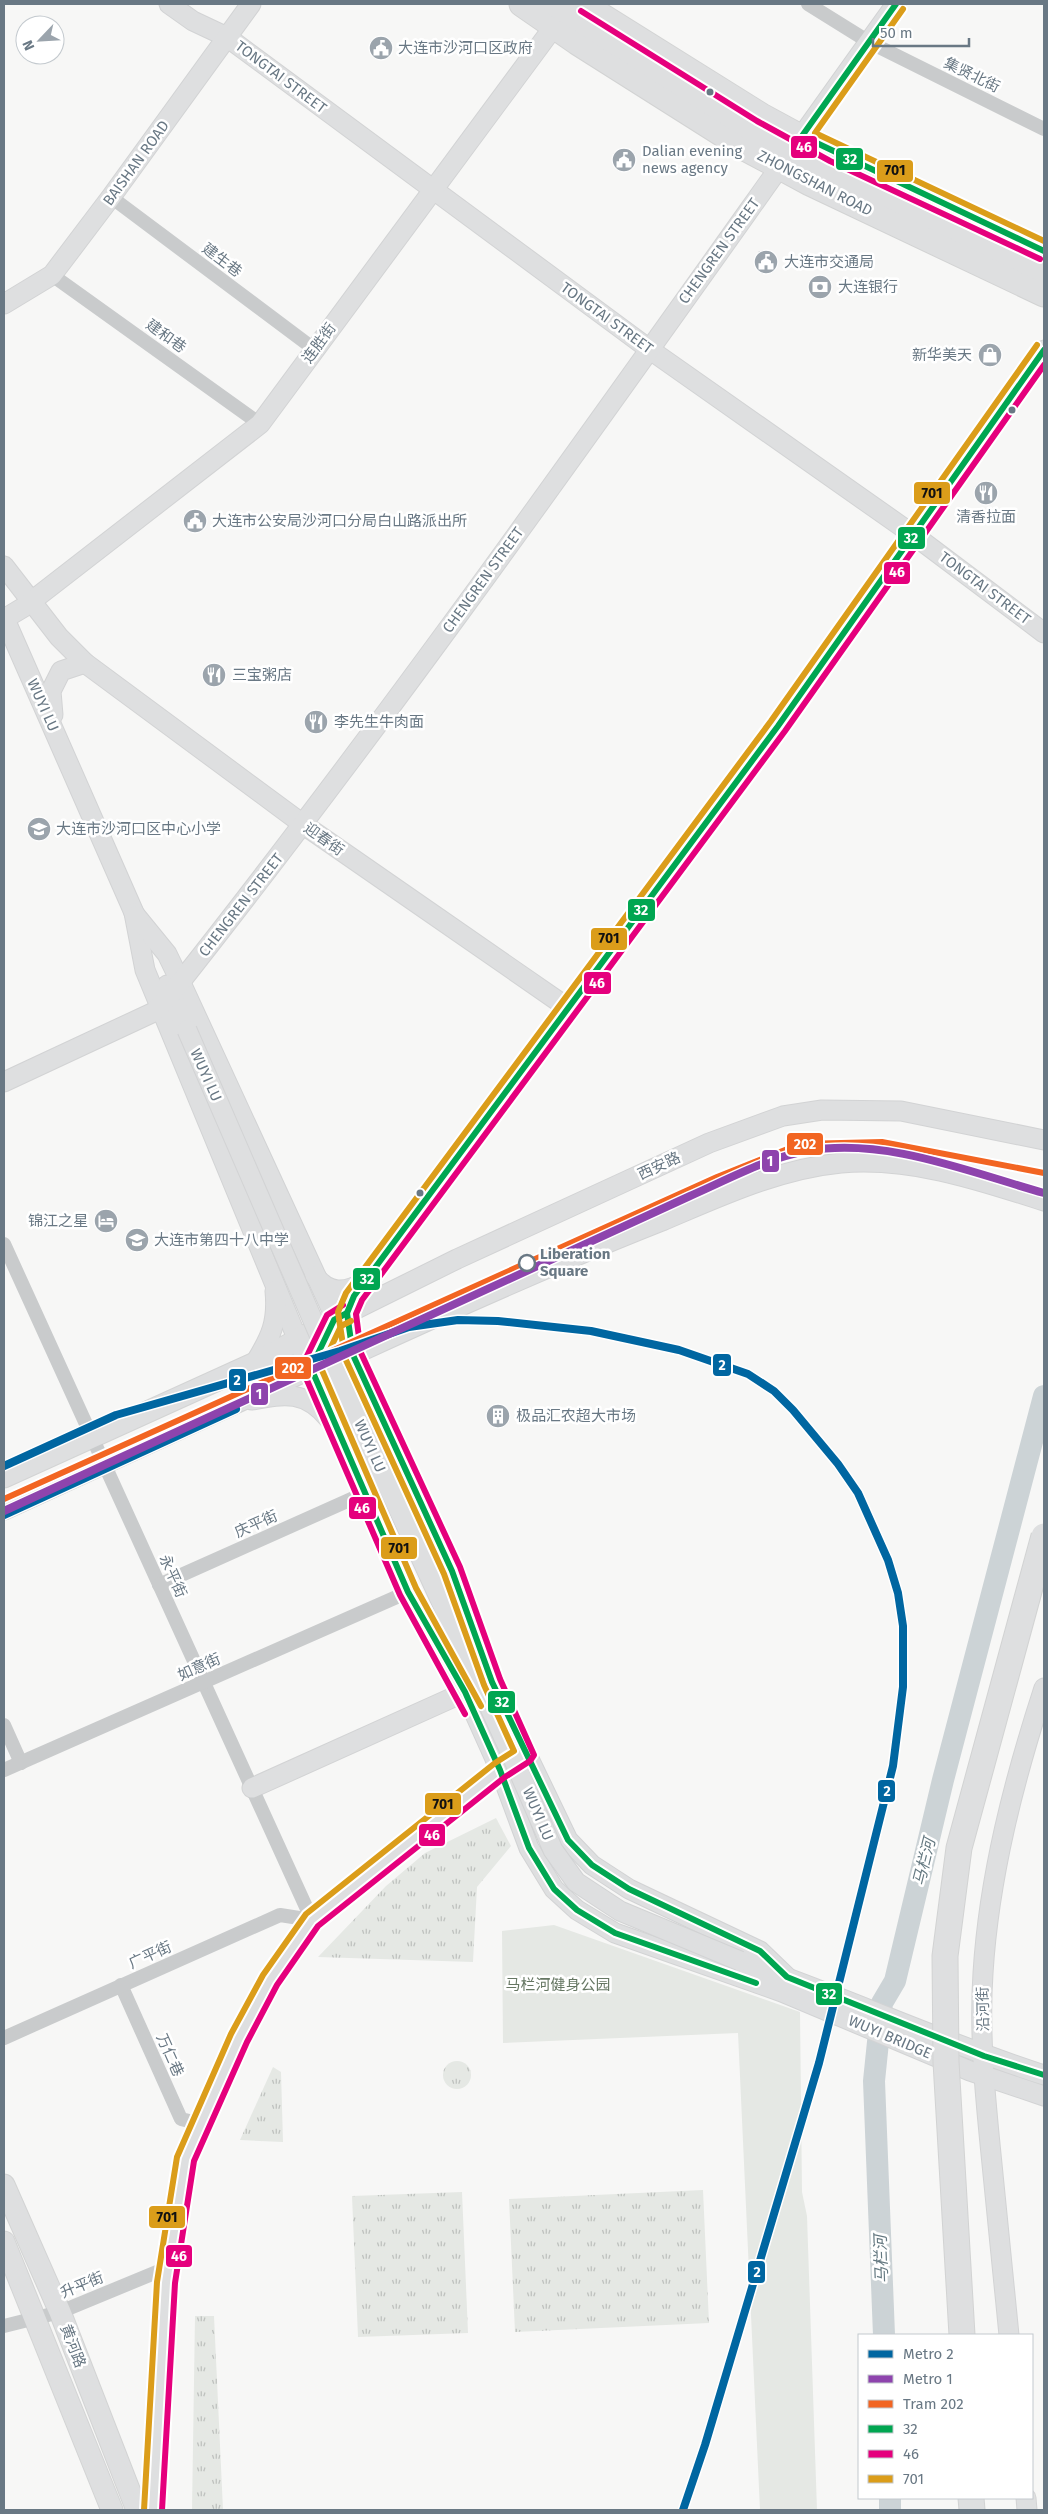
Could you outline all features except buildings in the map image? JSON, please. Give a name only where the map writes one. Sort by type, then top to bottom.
[{"type":"highway","name":"ZHONGSHAN ROAD","points":[[522,4],[566,10],[743,147],[791,150],[1044,270]]},
{"type":"highway","name":"ZHONGSHAN ROAD","points":[[791,150],[810,183],[1044,294]]},
{"type":"highway","points":[[962,2334],[946,2062],[945,1956],[959,1848],[1044,1536]]},
{"type":"highway","points":[[973,2334],[957,2062],[956,1957],[970,1850],[1044,1586]]},
{"type":"main road","points":[[566,10],[762,114],[791,150],[834,153],[1044,251]]},
{"type":"main road","points":[[4,1477],[255,1363],[341,1317]]},
{"type":"main road","points":[[4,1509],[311,1368],[353,1355]]},
{"type":"main road","name":"黄河路","points":[[4,2184],[60,2312],[137,2510]]},
{"type":"main road","name":"黄河路","points":[[4,2242],[112,2510]]},
{"type":"street","name":"TONGTAI STREET","points":[[169,4],[193,21],[227,37],[649,349],[915,536],[1044,633]]},
{"type":"street","name":"BAISHAN ROAD","points":[[4,304],[52,274],[111,198],[250,4]]},
{"type":"street","name":"集贤北街","points":[[808,4],[869,42],[1044,128]]},
{"type":"street","name":"CHENGREN STREET","points":[[4,1082],[154,1012],[171,994],[304,825],[403,691],[896,4]]},
{"type":"street","name":"连胜街","points":[[4,618],[31,601],[260,424],[566,10]]},
{"type":"street","name":"建生巷","points":[[111,198],[314,349]]},
{"type":"street","name":"建和巷","points":[[52,274],[260,424]]},
{"type":"street","points":[[311,1368],[364,1282],[778,726],[915,536],[1044,350]]},
{"type":"street","name":"迎春街","points":[[4,566],[59,637],[85,663],[304,825],[568,1008]]},
{"type":"street","name":"WUYI LU","points":[[4,618],[187,1030],[334,1369],[509,1749],[553,1850],[576,1882],[620,1911],[740,1961],[784,1985]]},
{"type":"street","points":[[54,731],[51,691],[61,671],[85,663]]},
{"type":"street","points":[[171,994],[269,1268],[298,1339],[408,1592],[465,1692]]},
{"type":"street","points":[[171,994],[312,1272],[341,1317],[353,1355],[452,1571],[492,1682]]},
{"type":"street","name":"西安路","points":[[341,1317],[457,1260],[709,1144],[783,1116],[822,1110],[901,1111],[1044,1140]]},
{"type":"street","points":[[353,1355],[602,1244],[754,1183],[811,1168],[842,1163],[913,1166],[946,1172],[1044,1201]]},
{"type":"street","name":"永平街","points":[[4,1244],[312,1920]]},
{"type":"street","points":[[255,1363],[271,1337],[274,1325],[275,1292],[269,1268]]},
{"type":"street","points":[[312,1272],[328,1289],[337,1291],[353,1288],[364,1282]]},
{"type":"street","points":[[383,1422],[375,1393],[371,1360],[388,1338]]},
{"type":"street","points":[[334,1369],[374,1422],[525,1754],[568,1840],[592,1865],[629,1889],[760,1951],[784,1985]]},
{"type":"street","points":[[334,1369],[346,1433],[500,1770],[529,1848],[554,1889],[577,1910],[615,1933],[784,1985]]},
{"type":"street","points":[[230,1404],[275,1396],[294,1395],[319,1407],[337,1429]]},
{"type":"street","name":"庆平街","points":[[159,1585],[365,1493]]},
{"type":"street","name":"如意街","points":[[4,1770],[408,1592]]},
{"type":"street","name":"沿河街","points":[[1009,2334],[977,2073],[984,2056],[982,1974],[990,1908],[1004,1835],[1031,1730],[1044,1688]]},
{"type":"street","points":[[252,1788],[465,1692]]},
{"type":"street","points":[[4,1725],[21,1763]]},
{"type":"street","points":[[152,2510],[166,2282],[186,2158],[239,2038],[270,1980],[312,1920],[500,1770],[525,1754]]},
{"type":"street","name":"广平街","points":[[4,2038],[280,1915],[312,1920]]},
{"type":"street","name":"万仁巷","points":[[121,1985],[180,2119],[201,2124]]},
{"type":"street","name":"WUYI BRIDGE","points":[[784,1985],[966,2048],[984,2056]]},
{"type":"street","name":"WUYI BRIDGE","points":[[784,1985],[977,2073]]},
{"type":"street","points":[[984,2056],[1044,2075]]},
{"type":"street","points":[[977,2073],[1044,2096]]},
{"type":"street","name":"升平街","points":[[4,2326],[60,2312],[169,2267]]},
{"type":"green space","points":[[496,1818],[511,1846],[477,1887],[473,1962],[318,1957],[386,1886],[425,1853]]},
{"type":"green space","name":"马栏河健身公园","points":[[554,1925],[800,2012],[802,2192],[807,2216],[817,2510],[760,2510],[738,2033],[503,2043],[502,1931]]},
{"type":"green space","points":[[457,2061],[467,2065],[471,2075],[467,2085],[457,2089],[447,2085],[443,2075],[447,2065]]},
{"type":"green space","points":[[273,2067],[281,2072],[283,2142],[240,2140]]},
{"type":"green space","points":[[703,2190],[709,2323],[515,2332],[509,2199]]},
{"type":"green space","points":[[462,2192],[468,2333],[358,2337],[352,2196]]},
{"type":"green space","points":[[195,2316],[214,2316],[223,2510],[192,2510]]},
{"type":"waterway","name":"马栏河","points":[[884,2334],[874,2081],[882,2003],[895,1981],[943,1780],[1044,1396]]},
{"type":"waterway","name":"马栏河","points":[[890,2499],[890,2510]]},
{"type":"metro line","name":"1","points":[[4,1511],[732,1177],[792,1154],[837,1148],[896,1153],[957,1167],[1044,1193]]},
{"type":"metro line","name":"2","points":[[4,1466],[116,1415],[340,1351],[409,1327],[458,1320],[498,1321],[591,1331],[679,1350],[748,1374],[774,1391],[793,1410],[838,1464],[858,1493],[888,1560],[898,1593],[903,1626],[903,1687],[893,1766],[819,2063],[705,2445],[683,2510]]},
{"type":"metro line","name":"2","points":[[4,1515],[236,1409]]},
{"type":"tram line","name":"202","points":[[4,1499],[717,1177],[800,1144],[882,1142],[1044,1173]]},
{"type":"transit line","name":"32","points":[[896,4],[802,136],[1044,251]]},
{"type":"transit line","name":"701","points":[[903,9],[815,133],[1044,241]]},
{"type":"transit line","name":"46","points":[[581,11],[757,121],[830,161],[1040,259]]},
{"type":"transit line","name":"701","points":[[144,2510],[157,2282],[177,2157],[231,2034],[263,1975],[306,1914],[495,1763],[514,1751],[484,1685],[444,1574],[345,1358],[338,1312],[346,1293],[771,721],[1037,345]]},
{"type":"transit line","name":"32","points":[[1044,350],[778,726],[354,1296],[347,1313],[353,1355],[452,1571],[492,1682],[568,1840],[592,1865],[629,1889],[760,1951],[787,1977],[984,2056],[1044,2075]]},
{"type":"transit line","name":"46","points":[[162,2510],[175,2283],[194,2161],[247,2042],[277,1985],[318,1926],[505,1777],[530,1761],[534,1755],[500,1679],[460,1567],[361,1353],[356,1314],[362,1300],[785,731],[1044,365]]},
{"type":"transit line","name":"46","points":[[343,1305],[327,1315],[303,1364],[303,1371],[400,1595],[465,1714]]},
{"type":"transit line","name":"32","points":[[347,1313],[334,1320],[311,1368],[408,1592],[465,1692],[500,1770],[529,1848],[554,1889],[577,1910],[615,1933],[756,1983]]},
{"type":"transit line","name":"701","points":[[351,1321],[341,1326],[321,1368],[416,1588],[481,1706]]},
{"type":"place","name":"大连市沙河口区政府","points":[[381,48]]},
{"type":"place","name":"Dalian evening news agency","points":[[624,160]]},
{"type":"place","name":"大连市交通局","points":[[766,262]]},
{"type":"place","name":"大连银行","points":[[820,287]]},
{"type":"place","name":"新华美天","points":[[990,355]]},
{"type":"place","name":"清香拉面","points":[[986,493]]},
{"type":"place","name":"大连市公安局沙河口分局白山路派出所","points":[[195,521]]},
{"type":"place","name":"三宝粥店","points":[[214,675]]},
{"type":"place","name":"李先生牛肉面","points":[[316,722]]},
{"type":"place","name":"大连市沙河口区中心小学","points":[[39,829]]},
{"type":"place","name":"锦江之星","points":[[106,1221]]},
{"type":"place","name":"大连市第四十八中学","points":[[137,1240]]},
{"type":"place","name":"Liberation Square","points":[[527,1263]]},
{"type":"place","name":"极品汇农超大市场","points":[[498,1416]]}]
